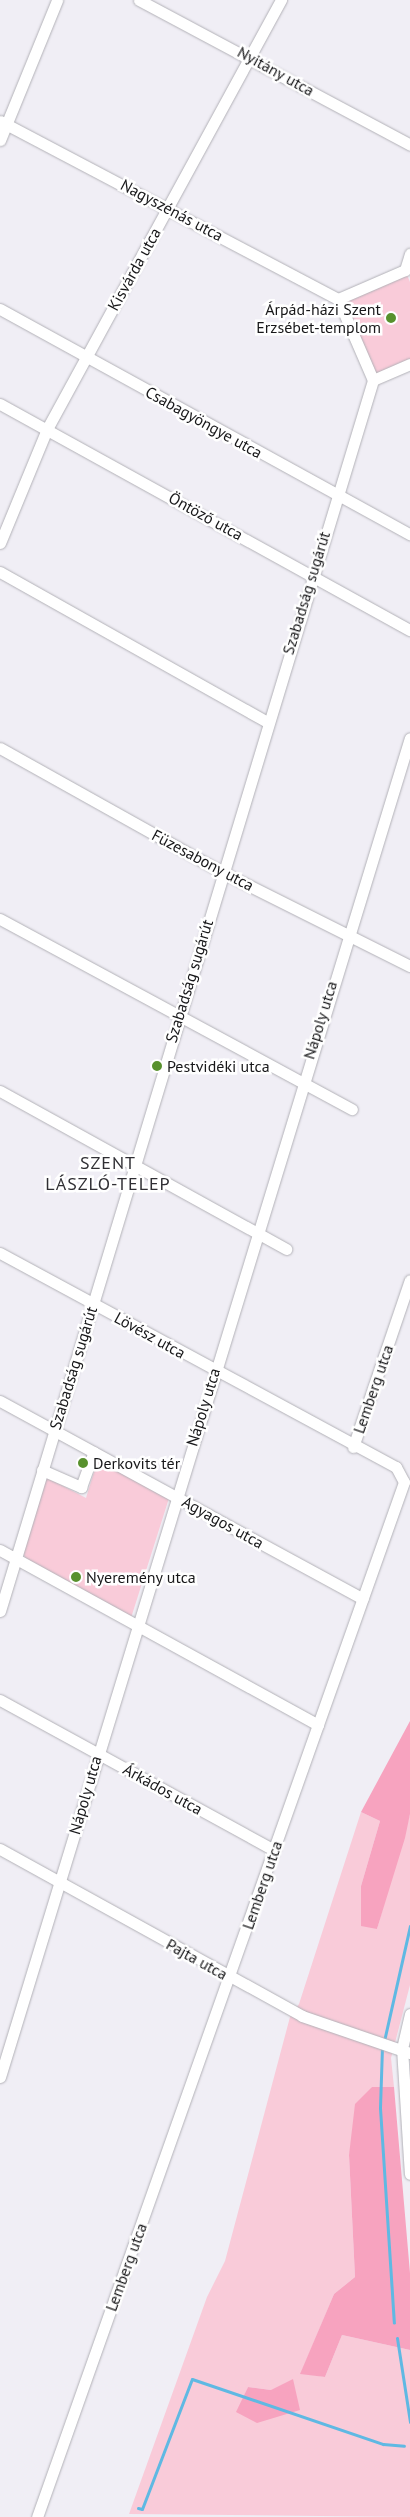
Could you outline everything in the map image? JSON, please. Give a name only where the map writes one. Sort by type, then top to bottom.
[{"type":"street","points":[[0,140],[3,123],[57,0]]},
{"type":"street","name":"Nyitány utca","points":[[139,0],[250,56],[410,145]]},
{"type":"street","name":"Kisvárda utca","points":[[0,543],[47,429],[281,0]]},
{"type":"street","name":"Nagyszénás utca","points":[[3,123],[168,206],[338,299]]},
{"type":"street","points":[[410,254],[405,270],[410,282]]},
{"type":"street","points":[[405,270],[338,299],[373,380],[410,364]]},
{"type":"street","name":"Csabagyöngye utca","points":[[0,309],[86,358],[410,534]]},
{"type":"street","name":"Szabadság sugárút","points":[[0,1610],[336,494],[373,380]]},
{"type":"street","name":"Öntöző utca","points":[[0,404],[312,574],[410,630]]},
{"type":"street","points":[[0,572],[267,722]]},
{"type":"street","name":"Nápoly utca","points":[[0,2078],[346,934],[410,738]]},
{"type":"street","name":"Füzesabony utca","points":[[0,748],[222,872],[410,966]]},
{"type":"street","points":[[0,919],[178,1018],[352,1109]]},
{"type":"street","points":[[0,1091],[286,1249]]},
{"type":"street","name":"Lövész utca","points":[[0,1253],[353,1447]]},
{"type":"street","name":"Lemberg utca","points":[[37,2517],[404,1482],[396,1467],[353,1447],[410,1280]]},
{"type":"street","points":[[0,1400],[54,1430]]},
{"type":"street","name":"Agyagos utca","points":[[54,1430],[363,1599]]},
{"type":"street","points":[[42,1470],[81,1487],[94,1452]]},
{"type":"street","points":[[0,1550],[318,1725]]},
{"type":"street","name":"Árkádos utca","points":[[0,1700],[274,1850]]},
{"type":"street","name":"Pajta utca","points":[[0,1849],[302,2016],[374,2044],[403,2050]]},
{"type":"street","points":[[410,2014],[403,2050],[410,2174]]},
{"type":"shaded area","points":[[405,270],[410,282],[410,364],[373,380],[338,299]]},
{"type":"shaded area","points":[[98,1459],[170,1495],[131,1618],[26,1560],[22,1550],[46,1477],[86,1498]]},
{"type":"shaded area","points":[[410,1721],[410,1814],[405,1838],[377,1929],[361,1926],[361,1886],[380,1821],[361,1812]]},
{"type":"shaded area","points":[[361,1812],[380,1821],[361,1886],[377,1929],[410,1814],[410,1985],[391,2058],[394,2087],[372,2087],[349,2155],[355,2277],[334,2294],[301,2373],[325,2377],[342,2335],[410,2350],[410,2517],[129,2514],[207,2297],[225,2261],[290,2017],[299,2004]],"holes":[[[248,2387],[271,2390],[237,2412]]]},
{"type":"shaded area","points":[[372,2087],[394,2087],[410,2273],[410,2350],[342,2335],[325,2377],[300,2374],[334,2294],[355,2277],[349,2155],[355,2104]]},
{"type":"shaded area","points":[[293,2379],[300,2410],[257,2423],[236,2412],[248,2387],[271,2390]]},
{"type":"waterway","points":[[384,2041],[410,1926]]},
{"type":"waterway","points":[[382,2047],[380,2108],[394,2323]]},
{"type":"waterway","points":[[397,2338],[410,2422]]},
{"type":"waterway","points":[[138,2508],[142,2509],[192,2379],[383,2444],[404,2446]]},
{"type":"place","name":"Árpád-házi Szent Erzsébet-templom","points":[[391,318]]},
{"type":"place","name":"Pestvidéki utca","points":[[157,1066]]},
{"type":"place","name":"Derkovits tér","points":[[83,1463]]},
{"type":"place","name":"Nyeremény utca","points":[[76,1577]]},
{"type":"district","name":"SZENT LÁSZLÓ-TELEP","points":[[108,1174]]}]
